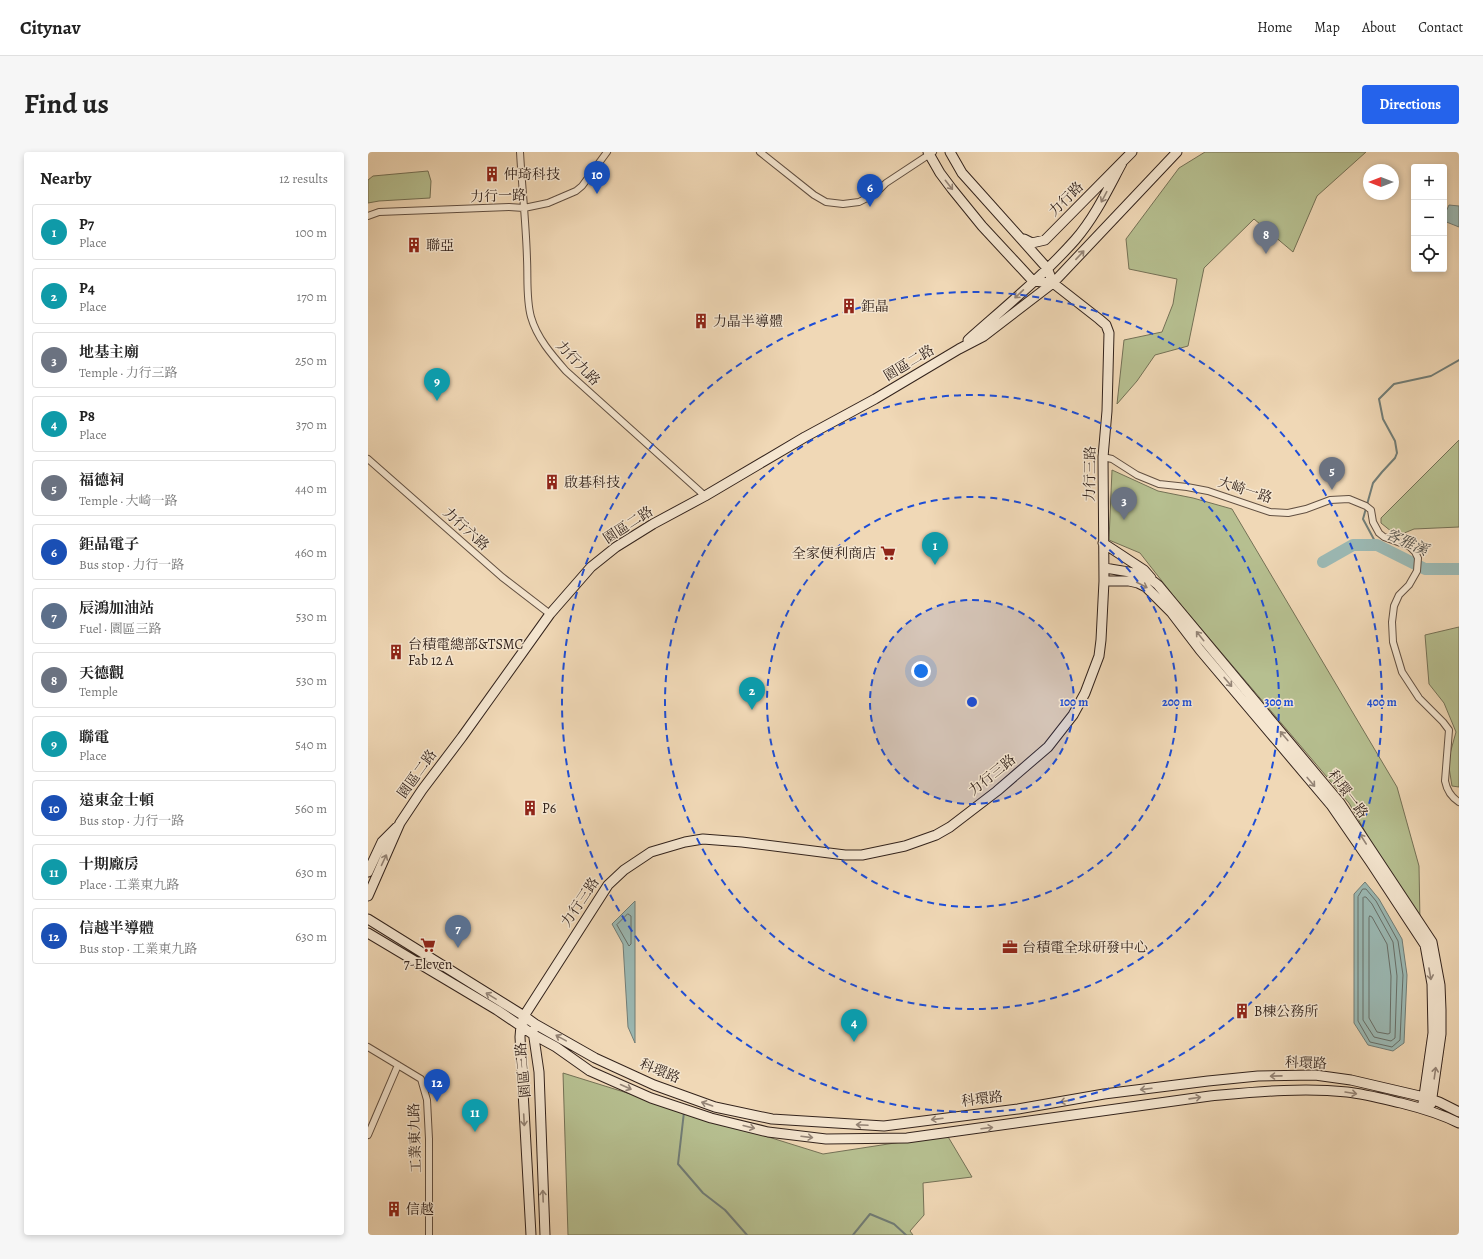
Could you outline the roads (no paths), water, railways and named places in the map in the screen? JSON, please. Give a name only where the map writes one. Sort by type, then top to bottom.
[{"type":"street","name":"力行九路","points":[[520,152],[528,292],[531,317],[537,333],[549,352],[566,371],[706,496]]},
{"type":"street","name":"力行一路","points":[[368,216],[379,212],[524,208],[548,203],[576,191],[582,186],[607,152]]},
{"type":"street","points":[[760,152],[814,195],[826,202],[843,204],[859,202],[875,194],[886,183],[930,153],[940,173],[982,226],[1033,281],[1053,283],[1047,268],[962,173],[950,152]]},
{"type":"street","name":"力行路","points":[[1013,231],[1026,242],[1032,244],[1045,240],[1132,152]]},
{"type":"street","name":"園區二路","points":[[368,872],[382,842],[400,823],[422,790],[550,614],[591,567],[616,547],[653,524],[706,496],[805,437],[874,399],[958,349],[984,336],[1053,283],[1177,152]]},
{"type":"street","name":"園區二路","points":[[958,349],[1047,268],[1075,239],[1098,208],[1122,162]]},
{"type":"street","name":"力行三路","points":[[521,1025],[524,1016],[534,1003],[550,974],[608,885],[624,870],[651,852],[685,842],[703,839],[742,842],[845,855],[862,855],[921,841],[950,827],[997,791],[1048,747],[1073,715],[1085,693],[1099,656],[1101,640],[1104,581],[1103,457],[1107,411],[1109,333],[1106,325],[1053,283]]},
{"type":"street","name":"大崎一路","points":[[1103,457],[1112,459],[1137,474],[1159,484],[1208,491],[1270,512],[1288,513],[1306,509],[1330,500],[1349,499],[1366,506],[1370,510],[1373,522],[1379,533],[1409,546],[1418,558],[1417,571],[1409,585],[1399,595],[1394,606],[1392,622],[1393,642],[1402,672],[1419,698],[1449,730],[1445,781],[1447,789],[1459,802]]},
{"type":"street","name":"力行六路","points":[[368,459],[502,578],[550,614]]},
{"type":"street","points":[[1104,543],[1144,570],[1155,582]]},
{"type":"street","name":"科環一路","points":[[1104,568],[1130,572],[1155,582],[1340,803],[1432,942],[1440,985],[1442,1010],[1441,1034],[1426,1110]]},
{"type":"street","name":"科環一路","points":[[1104,581],[1129,581],[1138,583],[1146,587],[1171,612],[1200,650],[1331,805],[1425,945],[1432,984],[1433,1033],[1428,1098]]},
{"type":"street","name":"園區二路","points":[[368,896],[400,823]]},
{"type":"street","points":[[368,919],[524,1016]]},
{"type":"street","name":"園區三路","points":[[368,933],[521,1025],[521,1062],[530,1235]]},
{"type":"street","points":[[534,1003],[534,1030]]},
{"type":"street","name":"科環路","points":[[524,1016],[534,1030],[590,1071],[651,1098],[711,1118],[768,1132],[826,1139],[907,1138],[1210,1096],[1257,1092],[1312,1090],[1348,1092],[1426,1110],[1459,1124]]},
{"type":"street","name":"科環路","points":[[521,1025],[654,1085],[715,1107],[772,1119],[884,1126],[1018,1109],[1104,1094],[1208,1081],[1258,1076],[1315,1075],[1351,1080],[1428,1098],[1459,1112]]},
{"type":"street","name":"園區三路","points":[[534,1030],[539,1072],[545,1235]]},
{"type":"street","points":[[537,1053],[538,1048],[541,1046],[549,1044],[553,1045]]},
{"type":"street","name":"工業東九路","points":[[368,1047],[421,1079],[427,1100],[429,1139],[429,1235]]},
{"type":"street","points":[[368,1135],[398,1065]]},
{"type":"water","points":[[1449,205],[1459,206],[1459,227],[1447,222],[1447,209]]},
{"type":"water","points":[[1365,882],[1379,899],[1402,939],[1407,975],[1404,1043],[1393,1051],[1368,1045],[1354,1023],[1354,894]]},
{"type":"water","points":[[635,901],[635,1043],[628,1027],[623,944],[612,924]]},
{"type":"waterway","points":[[1377,545],[1363,519],[1373,483],[1395,458],[1397,453],[1395,441],[1383,419],[1379,399],[1394,384],[1431,376],[1459,360]]},
{"type":"waterway","name":"客雅溪","points":[[1323,562],[1353,545],[1377,545],[1425,569],[1459,569]]},
{"type":"waterway","points":[[684,1112],[678,1164],[703,1193],[725,1210],[747,1235]]},
{"type":"waterway","points":[[853,1235],[870,1214],[894,1224],[906,1235]]},
{"type":"place","name":"仲琦科技","points":[[492,174]]},
{"type":"place","name":"遠東金士頓","points":[[597,194]]},
{"type":"place","name":"鉅晶電子","points":[[870,207]]},
{"type":"place","name":"聯亞","points":[[414,245]]},
{"type":"place","name":"天德觀","points":[[1266,254]]},
{"type":"place","name":"鉅晶","points":[[849,306]]},
{"type":"place","name":"力晶半導體","points":[[701,321]]},
{"type":"place","name":"聯電","points":[[437,401]]},
{"type":"place","name":"啟碁科技","points":[[552,482]]},
{"type":"place","name":"福德祠","points":[[1332,490]]},
{"type":"place","name":"地基主廟","points":[[1124,520]]},
{"type":"place","name":"全家便利商店","points":[[888,553]]},
{"type":"place","name":"P7","points":[[935,565]]},
{"type":"place","name":"台積電總部&TSMC Fab 12 A","points":[[396,652]]},
{"type":"place","name":"P4","points":[[752,710]]},
{"type":"place","name":"P6","points":[[530,808]]},
{"type":"place","name":"7-Eleven","points":[[428,945]]},
{"type":"place","name":"台積電全球研發中心","points":[[1010,947]]},
{"type":"place","name":"辰鴻加油站","points":[[458,948]]},
{"type":"place","name":"B棟公務所","points":[[1242,1011]]},
{"type":"place","name":"P8","points":[[854,1042]]},
{"type":"place","name":"信越半導體","points":[[437,1102]]},
{"type":"place","name":"十期廠房","points":[[475,1132]]},
{"type":"place","name":"信越","points":[[394,1209]]}]
